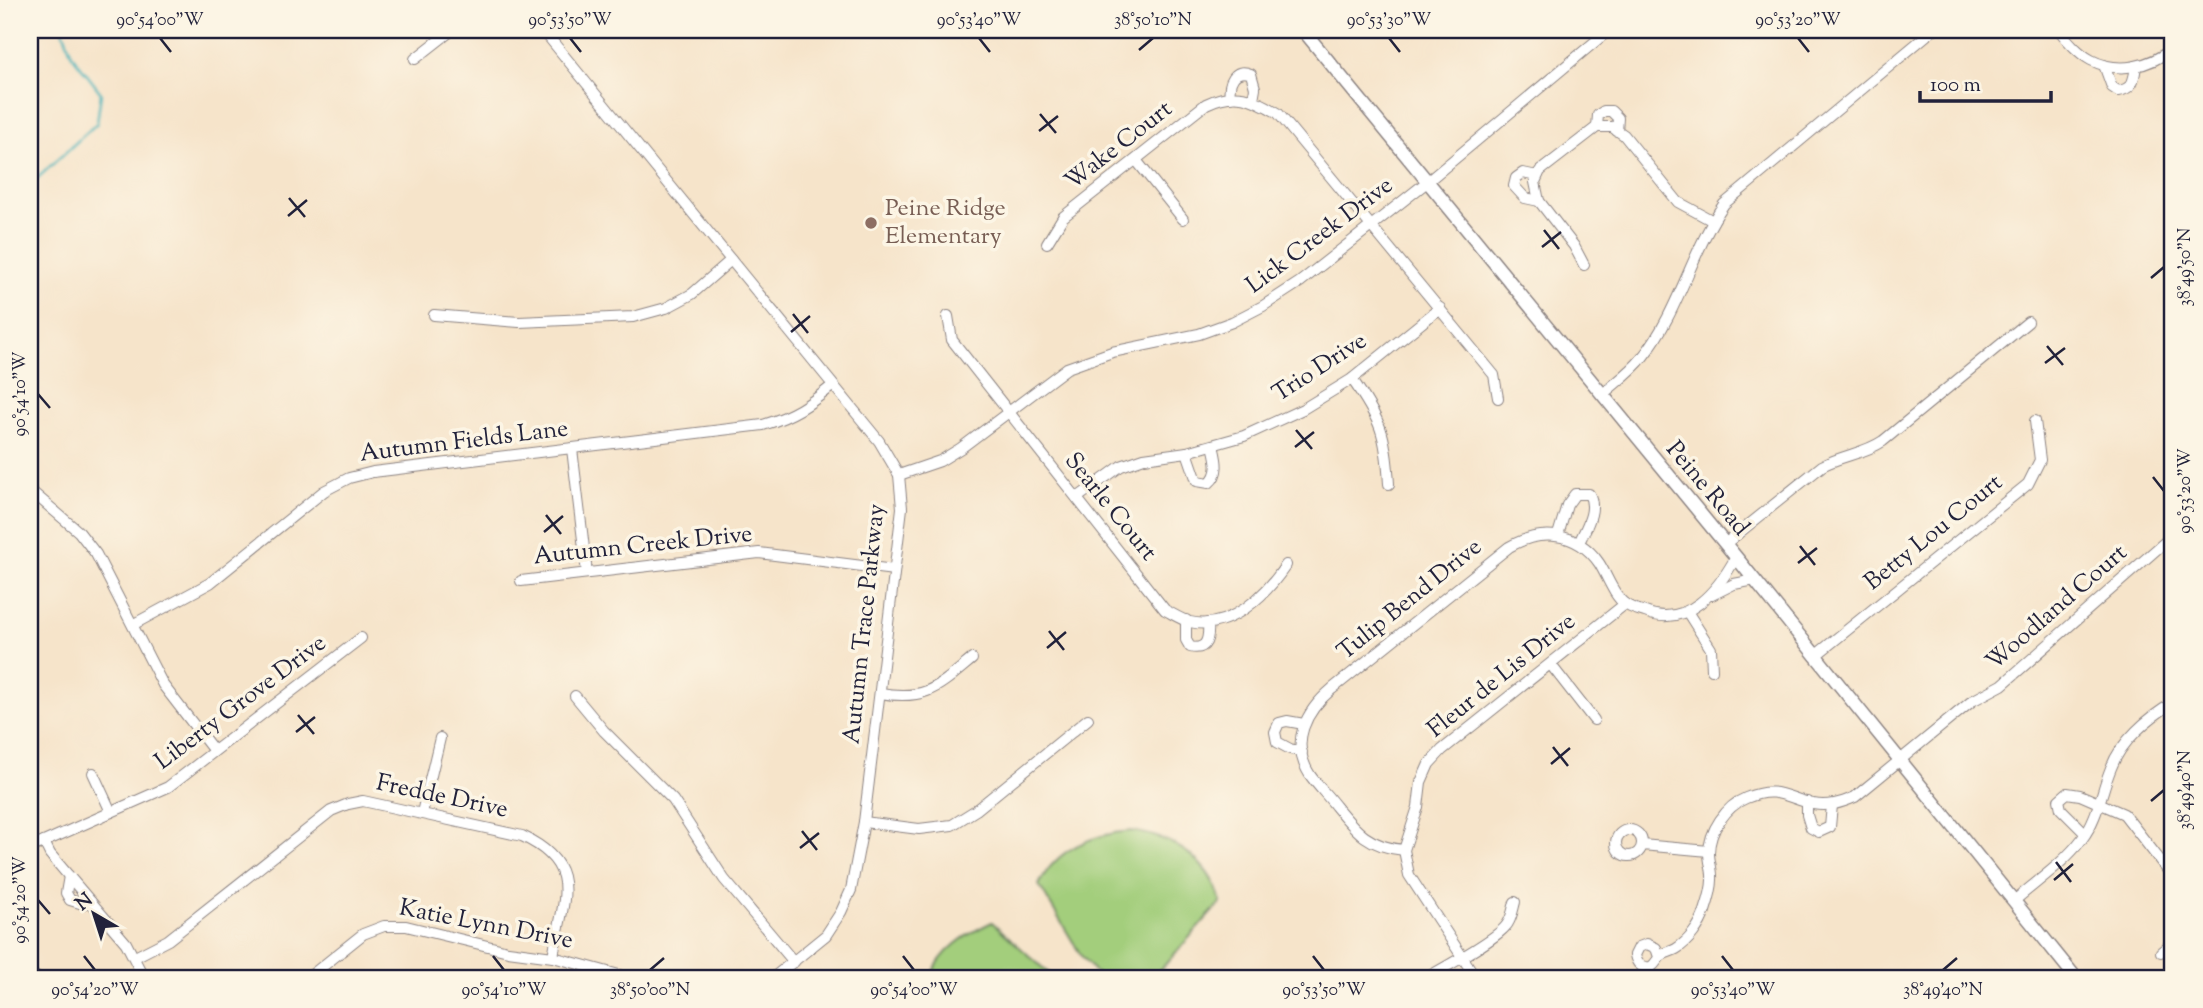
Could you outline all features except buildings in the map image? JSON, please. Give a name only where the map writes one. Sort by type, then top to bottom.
[{"type":"street","points":[[415,59],[452,30]]},
{"type":"street","name":"Autumn Trace Parkway","points":[[543,30],[879,441],[899,475],[902,508],[864,822],[851,890],[826,935],[772,978]]},
{"type":"street","name":"Peine Road","points":[[1303,30],[1755,580],[2076,978]]},
{"type":"street","name":"Lick Creek Drive","points":[[899,475],[940,461],[961,448],[1067,368],[1112,352],[1199,334],[1249,314],[1300,282],[1427,182],[1609,30]]},
{"type":"street","points":[[1602,395],[1641,359],[1660,332],[1713,221],[1724,204],[1933,30]]},
{"type":"street","points":[[2059,30],[2089,60],[2122,68],[2162,57],[2173,48]]},
{"type":"street","points":[[2104,65],[2112,87],[2118,91],[2127,90],[2133,85],[2136,66]]},
{"type":"street","points":[[1230,97],[1232,79],[1237,73],[1244,71],[1251,74],[1254,80],[1253,99]]},
{"type":"street","name":"Wake Court","points":[[1047,243],[1063,217],[1206,104],[1221,97],[1253,99],[1279,113],[1440,308],[1494,375],[1498,398]]},
{"type":"street","points":[[1597,127],[1598,116],[1604,111],[1611,111],[1618,118],[1617,131]]},
{"type":"street","points":[[1584,265],[1574,246],[1539,201],[1536,194],[1537,176],[1597,127],[1612,127],[1617,131],[1678,202],[1713,221]]},
{"type":"street","points":[[1136,160],[1183,219]]},
{"type":"street","points":[[1537,176],[1523,173],[1516,178],[1514,186],[1525,198],[1539,201]]},
{"type":"street","points":[[434,315],[519,322],[633,317],[666,308],[692,294],[731,260]]},
{"type":"street","name":"Trio Drive","points":[[1077,498],[1121,466],[1144,458],[1187,452],[1244,436],[1303,409],[1352,379],[1440,308]]},
{"type":"street","name":"Searle Court","points":[[948,316],[951,340],[1165,610],[1186,620],[1208,623],[1235,615],[1270,587],[1286,565]]},
{"type":"street","points":[[1725,544],[1822,466],[1833,460],[1866,451],[1883,441],[2028,322]]},
{"type":"street","points":[[1352,379],[1377,414],[1387,446],[1389,484]]},
{"type":"street","name":"Autumn Fields Lane","points":[[134,624],[210,583],[324,491],[349,478],[373,472],[763,425],[788,418],[832,386]]},
{"type":"street","name":"Betty Lou Court","points":[[1815,656],[2028,484],[2040,460],[2035,421]]},
{"type":"street","points":[[1187,452],[1197,481],[1209,483],[1214,479],[1217,464],[1213,445]]},
{"type":"street","points":[[572,449],[587,573]]},
{"type":"street","points":[[30,490],[79,532],[96,554],[163,685],[214,751]]},
{"type":"street","points":[[1558,535],[1561,520],[1575,494],[1589,494],[1592,506],[1590,516],[1579,543]]},
{"type":"street","name":"Tulip Bend Drive","points":[[1304,724],[1315,703],[1509,547],[1523,539],[1558,535],[1579,543],[1590,551],[1625,604]]},
{"type":"street","name":"Woodland Court","points":[[1832,805],[1855,797],[1972,701],[2002,685],[2173,535]]},
{"type":"street","name":"Autumn Creek Drive","points":[[521,581],[759,553],[894,570]]},
{"type":"street","points":[[1706,599],[1727,574],[1736,557]]},
{"type":"street","points":[[1625,604],[1656,617],[1688,613],[1706,599],[1734,584],[1755,580]]},
{"type":"street","name":"Fleur de Lis Drive","points":[[1404,850],[1418,807],[1421,782],[1430,764],[1443,750],[1625,604]]},
{"type":"street","points":[[1688,613],[1711,649],[1712,670]]},
{"type":"street","points":[[1186,620],[1186,640],[1190,647],[1196,648],[1204,646],[1208,641],[1208,623]]},
{"type":"street","name":"Liberty Grove Drive","points":[[30,848],[168,787],[361,638]]},
{"type":"street","points":[[880,693],[902,697],[939,686],[972,659]]},
{"type":"street","points":[[1551,665],[1594,720]]},
{"type":"street","points":[[575,696],[604,732],[673,800],[724,879],[794,962]]},
{"type":"street","points":[[2014,901],[2061,862],[2085,833],[2100,805],[2119,750],[2173,703]]},
{"type":"street","points":[[864,822],[919,829],[952,825],[976,810],[1088,719]]},
{"type":"street","points":[[1302,752],[1278,742],[1275,732],[1279,723],[1287,721],[1304,724],[1302,752],[1310,775],[1354,828],[1369,841],[1388,849],[1404,850],[1409,875],[1476,978]]},
{"type":"street","points":[[422,813],[440,737]]},
{"type":"street","points":[[93,773],[111,812]]},
{"type":"street","points":[[1659,957],[1689,938],[1705,912],[1713,880],[1709,851],[1714,832],[1725,814],[1746,798],[1768,791],[1778,792],[1807,802],[1832,805],[1830,827],[1819,832],[1811,828],[1807,802]]},
{"type":"street","points":[[2085,833],[2061,809],[2059,800],[2067,793],[2080,795],[2124,814],[2173,877]]},
{"type":"street","name":"Fredde Drive","points":[[135,957],[168,940],[331,811],[363,801],[523,836],[550,853],[560,866],[566,887],[553,957]]},
{"type":"street","points":[[44,842],[50,854],[126,943],[144,978]]},
{"type":"street","points":[[1642,845],[1709,851]]},
{"type":"street","points":[[1426,978],[1462,958],[1508,924],[1515,902]]},
{"type":"street","name":"Katie Lynn Drive","points":[[308,978],[363,934],[384,926],[406,926],[508,951],[553,957],[630,978]]},
{"type":"street","points":[[2161,952],[2173,942]]},
{"type":"street","points":[[30,974],[35,978]]},
{"type":"green space","points":[[1131,831],[1161,839],[1187,853],[1208,874],[1221,902],[1150,978],[1100,978],[1082,957],[1039,885],[1046,872],[1065,853],[1089,840]]},
{"type":"green space","points":[[992,922],[1054,978],[930,978],[941,959],[955,944]]},
{"type":"waterway","points":[[30,185],[97,123],[101,93],[72,55],[63,30]]},
{"type":"place","name":"Peine Ridge Elementary","points":[[871,223]]}]
